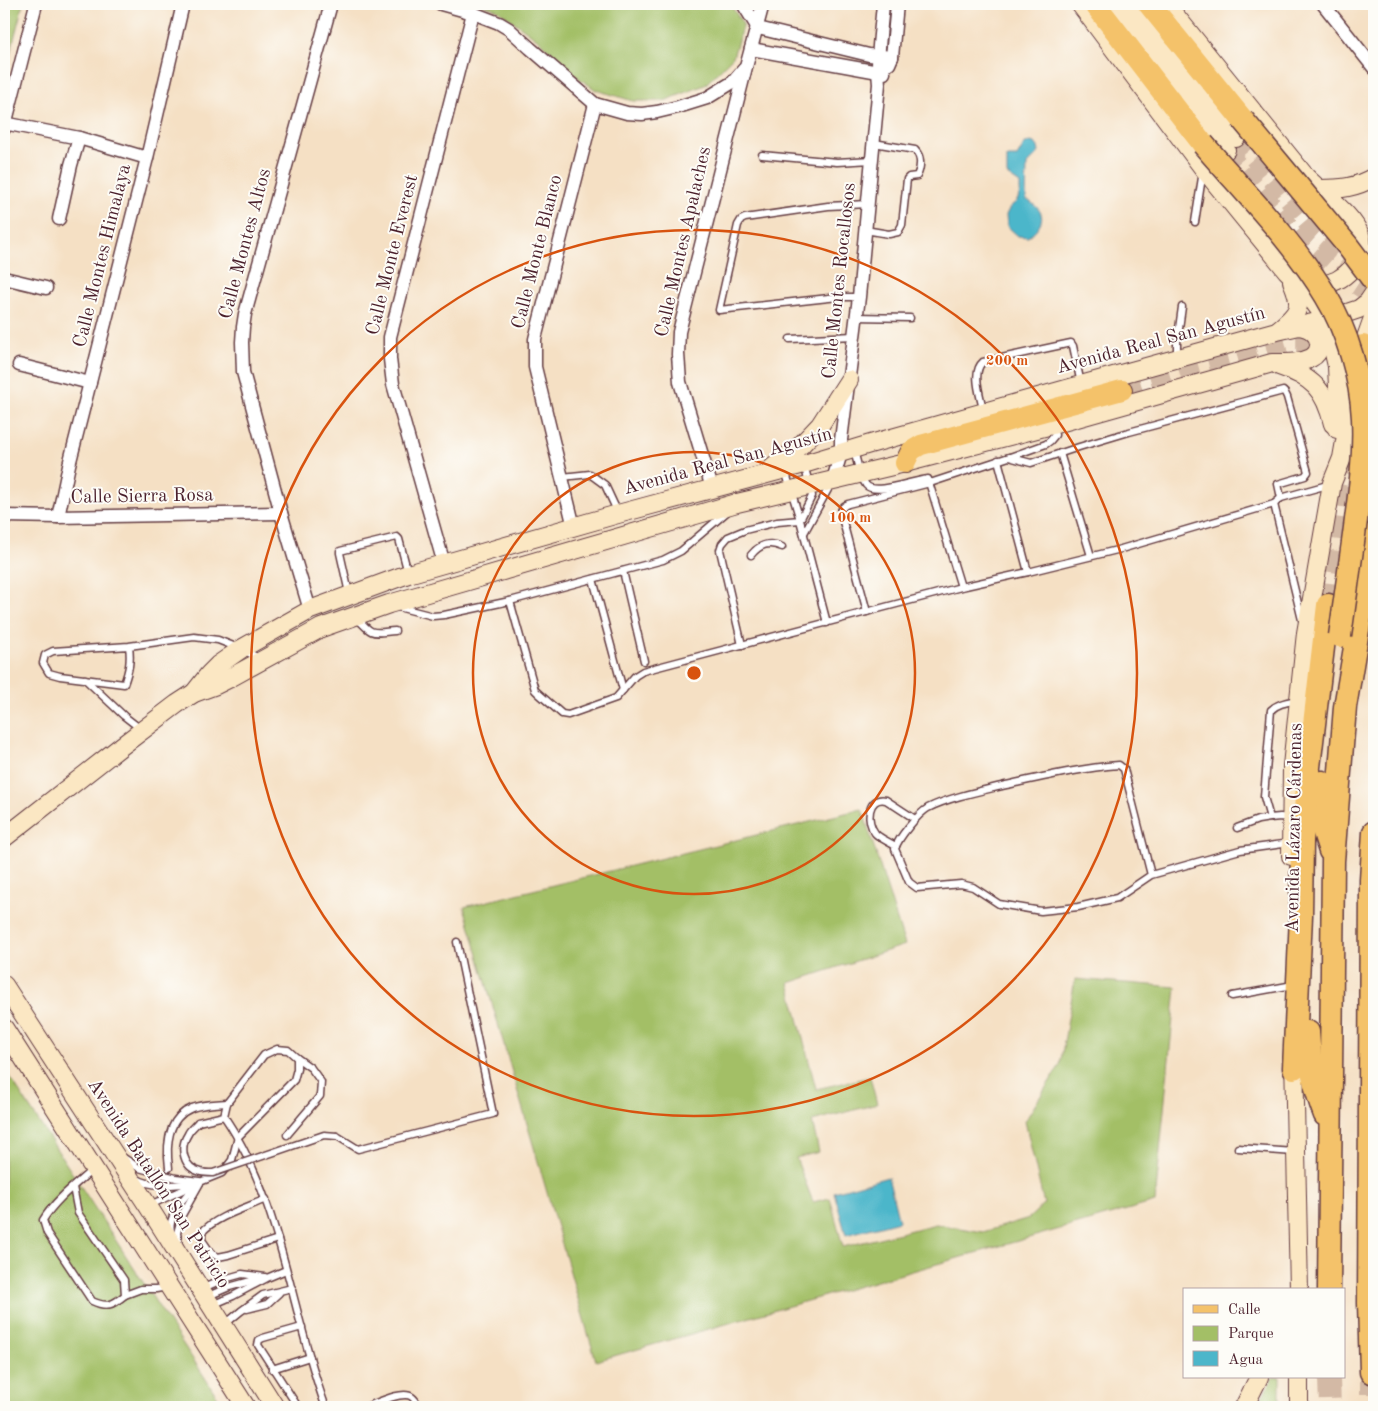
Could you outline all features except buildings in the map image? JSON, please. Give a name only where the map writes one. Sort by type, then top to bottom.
[{"type":"highway","points":[[1095,4],[1203,144],[1309,269],[1336,313],[1350,349],[1360,393],[1363,417],[1363,459],[1329,709],[1320,798],[1321,823],[1333,861]]},
{"type":"highway","points":[[1149,4],[1235,136],[1341,238],[1374,281]]},
{"type":"highway","points":[[1363,346],[1374,408]]},
{"type":"highway","name":"Avenida Lázaro Cárdenas","points":[[1329,1288],[1333,861],[1345,707],[1374,534]]},
{"type":"highway","points":[[1294,1068],[1301,916],[1302,840],[1328,605]]},
{"type":"highway","points":[[1370,1372],[1371,880],[1374,832]]},
{"type":"highway","points":[[1301,916],[1311,1070],[1316,1094],[1330,1126]]},
{"type":"highway","points":[[1369,1303],[1374,1254]]},
{"type":"main road","points":[[1080,4],[1203,168],[1309,296],[1326,320],[1337,366],[1339,409],[1334,456],[1334,479]]},
{"type":"main road","points":[[1109,4],[1235,136]]},
{"type":"main road","points":[[1129,4],[1235,136]]},
{"type":"main road","points":[[1166,4],[1306,177],[1356,226],[1361,239],[1360,254],[1352,271],[1343,278],[1328,284],[1318,284],[1287,271]]},
{"type":"main road","points":[[1319,188],[1350,188],[1374,177]]},
{"type":"main road","points":[[1277,331],[1292,319],[1298,307],[1297,293],[1287,271]]},
{"type":"main road","name":"Avenida Real San Agustín","points":[[194,693],[209,674],[241,649],[310,610],[408,574],[1081,385],[1277,331],[1326,320],[1359,309],[1368,302],[1374,293]]},
{"type":"main road","name":"Avenida Lázaro Cárdenas","points":[[1297,1286],[1291,843],[1292,766],[1306,633],[1334,479],[1342,458],[1363,346],[1374,315]]},
{"type":"main road","name":"Avenida Real San Agustín","points":[[4,838],[142,730],[194,693],[216,685],[320,628],[389,604],[737,503],[860,472],[905,463],[1052,425],[1272,363],[1296,363],[1309,359],[1316,354],[1319,344],[1316,334],[1307,328],[1299,326]]},
{"type":"main road","points":[[1272,363],[1294,371],[1312,381],[1327,404],[1336,438]]},
{"type":"main road","points":[[764,474],[801,445],[820,425],[849,380]]},
{"type":"main road","points":[[905,463],[911,451],[921,445],[1122,390]]},
{"type":"main road","name":"Avenida Batallón San Patricio","points":[[4,985],[179,1254],[275,1407]]},
{"type":"main road","points":[[4,1028],[246,1407]]},
{"type":"main road","points":[[1244,1407],[1259,1378]]},
{"type":"street","points":[[36,4],[4,125],[79,138],[147,158]]},
{"type":"street","name":"Calle Montes Himalaya","points":[[58,518],[69,465],[147,158],[183,4]]},
{"type":"street","name":"Calle Montes Altos","points":[[310,610],[281,513],[244,372],[243,327],[331,4]]},
{"type":"street","points":[[441,4],[473,13],[509,29],[595,104],[627,113],[658,112],[707,98],[733,82],[746,67]]},
{"type":"street","points":[[743,4],[758,28],[878,57],[892,57]]},
{"type":"street","name":"Calle Montes Apalaches","points":[[712,488],[680,382],[678,338],[681,320],[763,4]]},
{"type":"street","name":"Calle Montes Rocallosos","points":[[832,480],[847,451],[841,440],[859,297],[881,77],[878,57],[883,4]]},
{"type":"street","name":"Calle Montes Rocallosos","points":[[881,77],[892,57],[897,4]]},
{"type":"street","points":[[1323,4],[1374,68]]},
{"type":"street","name":"Calle Monte Everest","points":[[444,564],[393,384],[389,346],[473,13]]},
{"type":"street","points":[[752,49],[881,77]]},
{"type":"street","name":"Calle Monte Blanco","points":[[574,526],[535,367],[535,339],[595,104]]},
{"type":"street","points":[[59,219],[70,165],[79,138]]},
{"type":"street","points":[[4,278],[46,288]]},
{"type":"street","points":[[19,365],[90,383]]},
{"type":"street","name":"Calle Sierra Rosa","points":[[4,516],[58,518],[281,513]]},
{"type":"lane","points":[[865,230],[889,234],[898,232],[902,225],[906,179],[917,176],[919,173],[920,157],[915,150],[874,143]]},
{"type":"lane","points":[[762,155],[837,162],[872,160]]},
{"type":"lane","points":[[1195,222],[1203,168]]},
{"type":"lane","points":[[859,297],[838,297],[720,310],[738,225],[741,220],[828,206],[868,204]]},
{"type":"lane","points":[[1177,359],[1177,343],[1182,307]]},
{"type":"lane","points":[[856,317],[910,318]]},
{"type":"lane","points":[[790,339],[854,336]]},
{"type":"lane","points":[[983,413],[976,382],[980,366],[983,362],[1070,343],[1081,385]]},
{"type":"lane","points":[[1009,457],[1031,463],[1129,432],[1283,392],[1286,393],[1308,472],[1305,476],[1278,484],[1281,498]]},
{"type":"lane","points":[[867,612],[841,514],[842,509],[848,504],[930,483],[1009,457],[1050,441],[1054,435],[1052,425]]},
{"type":"lane","points":[[847,451],[866,485],[875,489],[880,490],[927,479],[930,483],[961,587]]},
{"type":"lane","points":[[1060,453],[1091,556]]},
{"type":"lane","points":[[998,460],[1028,572]]},
{"type":"lane","points":[[800,520],[812,496],[804,464]]},
{"type":"lane","points":[[785,469],[827,623]]},
{"type":"lane","points":[[562,477],[590,474],[605,485],[618,514]]},
{"type":"lane","points":[[510,601],[535,690],[562,714],[568,716],[616,698],[635,676],[643,671],[961,587],[1121,549],[1274,504],[1281,498],[1334,479]]},
{"type":"lane","points":[[804,533],[828,492],[832,480]]},
{"type":"lane","points":[[389,604],[432,616],[455,613],[510,601],[651,564],[681,551],[737,503]]},
{"type":"lane","points":[[1274,504],[1306,633]]},
{"type":"lane","points":[[742,645],[720,550],[722,544],[728,537],[745,530],[777,522],[800,520]]},
{"type":"lane","points":[[349,595],[340,553],[341,550],[398,538],[408,574]]},
{"type":"lane","points":[[751,555],[757,548],[768,543],[782,547]]},
{"type":"lane","points":[[623,571],[644,660]]},
{"type":"lane","points":[[593,579],[623,690]]},
{"type":"lane","points":[[354,616],[373,633],[395,631]]},
{"type":"lane","points":[[129,646],[131,658],[124,684],[60,676],[49,672],[44,663],[45,655],[53,651],[129,646],[194,637],[212,639],[241,649],[263,660]]},
{"type":"lane","points":[[85,679],[124,716],[142,730]]},
{"type":"lane","points":[[1270,818],[1264,797],[1271,710],[1275,706],[1286,702],[1299,700]]},
{"type":"lane","points":[[1151,875],[1124,768],[1119,765],[1043,776],[970,793],[930,807],[915,819],[896,846],[895,852],[909,882],[917,888],[961,884],[973,888],[999,904],[1041,911],[1117,898],[1151,875],[1242,850],[1291,843]]},
{"type":"lane","points":[[896,846],[875,833],[870,822],[871,805],[874,801],[880,799],[886,800],[915,819]]},
{"type":"lane","points":[[1237,828],[1258,820],[1270,818],[1292,819]]},
{"type":"lane","points":[[224,1116],[198,1122],[188,1133],[183,1145],[184,1158],[191,1167],[200,1172],[213,1173],[324,1136],[337,1136],[358,1148],[493,1114],[457,942]]},
{"type":"lane","points":[[1232,996],[1293,985]]},
{"type":"lane","points":[[286,1135],[320,1096],[321,1082],[311,1068],[288,1050],[277,1048],[264,1055],[227,1103],[224,1116],[238,1137],[266,1199],[325,1405]]},
{"type":"lane","points":[[148,1206],[222,1173],[232,1160],[238,1137],[294,1080],[297,1058]]},
{"type":"lane","points":[[169,1168],[168,1136],[172,1126],[180,1116],[191,1108],[227,1103]]},
{"type":"lane","points":[[1238,1148],[1296,1152]]},
{"type":"lane","points":[[117,1158],[141,1181],[174,1186],[200,1182]]},
{"type":"lane","points":[[117,1158],[139,1168],[200,1182]]},
{"type":"lane","points":[[94,1170],[73,1187],[50,1210],[43,1220],[47,1233],[92,1301],[101,1306],[114,1304],[125,1295],[142,1288],[156,1289],[168,1287]]},
{"type":"lane","points":[[179,1254],[177,1234],[182,1215],[200,1182]]},
{"type":"lane","points":[[179,1254],[170,1228],[172,1219],[185,1195],[200,1182]]},
{"type":"lane","points":[[73,1187],[78,1213],[124,1280],[125,1295]]},
{"type":"lane","points":[[266,1199],[208,1225],[202,1232],[202,1240],[211,1253],[218,1257],[278,1239]]},
{"type":"lane","points":[[206,1297],[233,1296],[266,1278],[286,1270]]},
{"type":"lane","points":[[206,1297],[235,1285],[266,1278]]},
{"type":"lane","points":[[223,1326],[263,1296],[292,1288]]},
{"type":"lane","points":[[298,1407],[272,1369],[258,1344],[259,1340],[302,1326]]},
{"type":"lane","points":[[272,1369],[310,1356]]},
{"type":"lane","points":[[366,1407],[407,1394],[416,1400],[419,1407]]},
{"type":"green space","points":[[4,4],[23,4],[4,78]]},
{"type":"green space","points":[[481,4],[730,4],[743,24],[733,57],[705,85],[664,101],[633,101],[596,90],[568,71],[541,42],[498,10]]},
{"type":"green space","points":[[862,809],[905,945],[789,983],[816,1089],[870,1077],[877,1104],[812,1121],[819,1152],[796,1158],[813,1202],[830,1198],[843,1247],[936,1224],[983,1232],[1029,1218],[1044,1204],[1025,1121],[1060,1065],[1075,979],[1176,987],[1155,1202],[596,1361],[464,907]]},
{"type":"green space","points":[[4,1068],[224,1407],[4,1407]]},
{"type":"green space","points":[[1273,1378],[1280,1378],[1280,1407],[1256,1407]]},
{"type":"water","points":[[1030,142],[1035,143],[1039,152],[1027,165],[1026,199],[1038,208],[1042,217],[1038,227],[1028,237],[1018,236],[1007,226],[1006,215],[1010,207],[1017,201],[1020,193],[1020,184],[1007,175],[1007,157],[1017,157],[1024,145]]},
{"type":"water","points":[[888,1177],[899,1221],[846,1235],[834,1192]]},
{"type":"tunnel","points":[[1236,138],[1307,223],[1351,262]]},
{"type":"tunnel","points":[[1226,150],[1298,235],[1351,282],[1374,297]]},
{"type":"tunnel","points":[[1122,390],[1206,366],[1287,346],[1337,346]]},
{"type":"tunnel","points":[[1328,605],[1341,506],[1347,478],[1352,464],[1365,443]]},
{"type":"tunnel","points":[[1371,1372],[1371,1407]]},
{"type":"tunnel","points":[[1329,1378],[1330,1407]]}]
